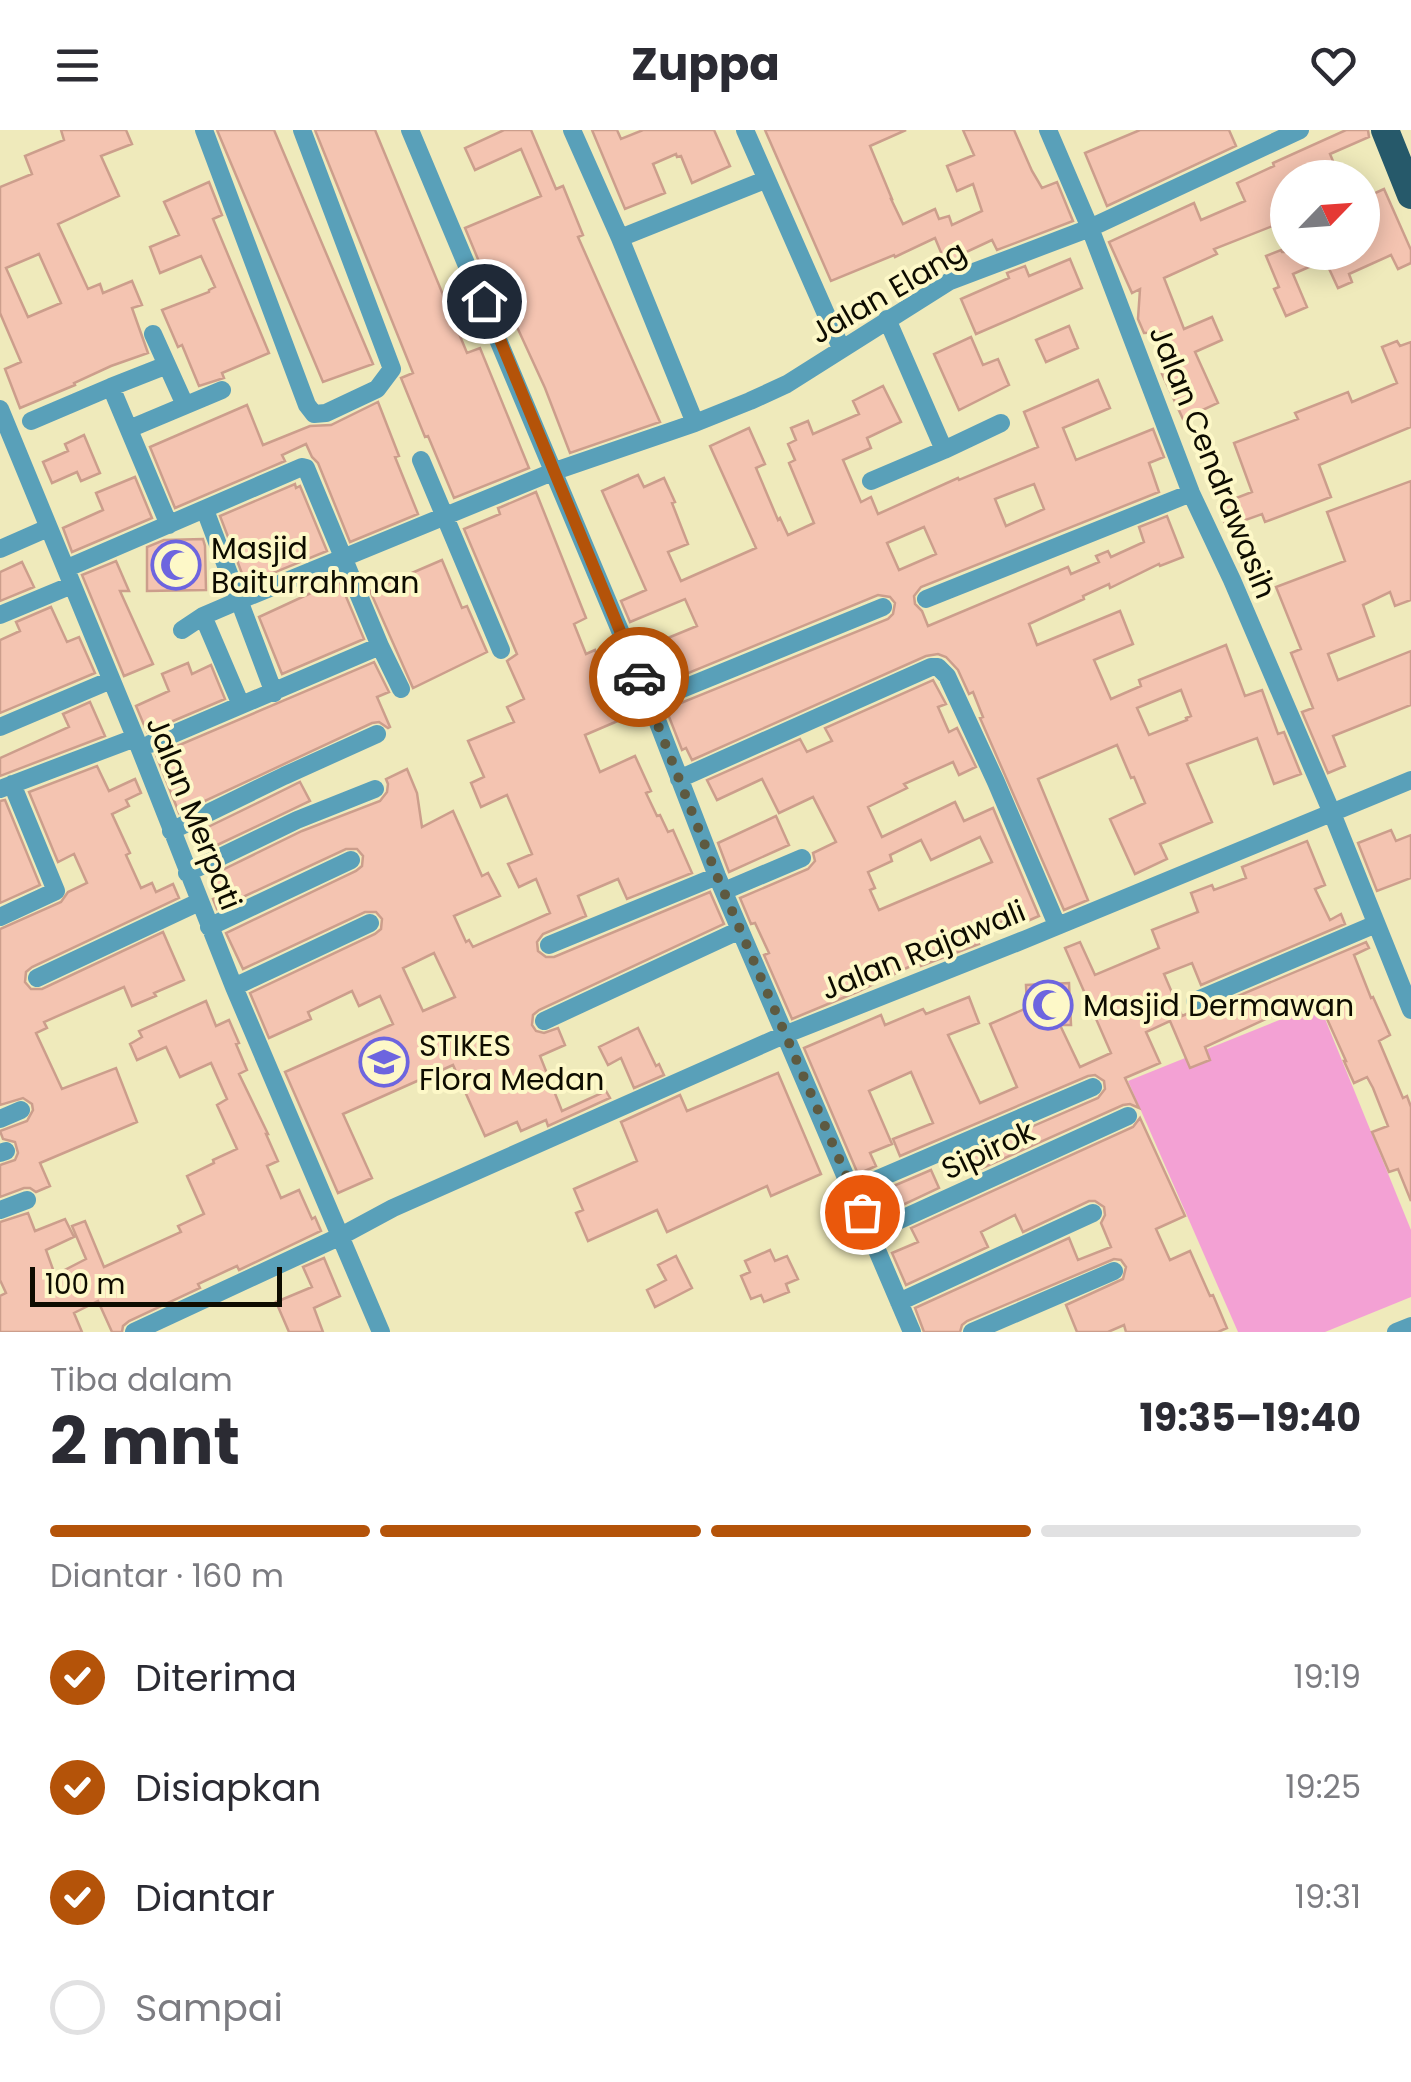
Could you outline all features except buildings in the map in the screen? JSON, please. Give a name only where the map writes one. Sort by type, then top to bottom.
[{"type":"main road","points":[[1384,130],[1411,195]]},
{"type":"street","points":[[204,130],[307,404],[319,414],[377,389],[392,369],[302,130]]},
{"type":"street","points":[[410,130],[650,702],[720,884],[912,1332]]},
{"type":"street","points":[[572,130],[696,423]]},
{"type":"street","points":[[745,130],[842,348]]},
{"type":"street","name":"Jalan Cendrawasih","points":[[1048,130],[1090,228],[1192,494],[1332,813],[1411,1010]]},
{"type":"street","name":"Jalan Elang","points":[[182,630],[238,601],[555,471],[696,423],[786,384],[950,280],[1090,228],[1300,130]]},
{"type":"street","points":[[620,238],[765,180]]},
{"type":"street","points":[[887,319],[944,450]]},
{"type":"street","points":[[152,334],[185,405]]},
{"type":"street","points":[[31,421],[167,365]]},
{"type":"street","points":[[111,387],[168,524]]},
{"type":"street","points":[[129,429],[222,390]]},
{"type":"street","name":"Jalan Merpati","points":[[2,421],[72,576],[112,680],[142,741],[187,873],[381,1332]]},
{"type":"street","points":[[871,481],[1001,423]]},
{"type":"street","points":[[421,460],[500,650]]},
{"type":"street","points":[[0,615],[168,524],[304,467],[310,473],[401,689]]},
{"type":"street","points":[[926,598],[1192,494]]},
{"type":"street","points":[[205,510],[274,692]]},
{"type":"street","points":[[0,549],[48,528]]},
{"type":"street","points":[[650,702],[883,607]]},
{"type":"street","points":[[203,616],[241,705]]},
{"type":"street","points":[[0,917],[56,892],[6,786],[241,705],[380,646]]},
{"type":"street","points":[[679,778],[938,667],[947,676],[1058,924]]},
{"type":"street","points":[[0,727],[112,680]]},
{"type":"street","points":[[171,832],[378,734]]},
{"type":"street","name":"Jalan Rajawali","points":[[134,1332],[393,1208],[784,1035],[1411,780]]},
{"type":"street","points":[[187,873],[374,788]]},
{"type":"street","points":[[550,944],[802,858]]},
{"type":"street","points":[[210,928],[351,860]]},
{"type":"street","points":[[38,978],[199,902]]},
{"type":"street","points":[[234,987],[370,924]]},
{"type":"street","points":[[1195,1001],[1376,924]]},
{"type":"street","points":[[544,1021],[740,930]]},
{"type":"street","points":[[852,1190],[1093,1087]]},
{"type":"street","points":[[0,1119],[21,1110]]},
{"type":"street","name":"Sipirok","points":[[871,1234],[1128,1116]]},
{"type":"street","points":[[0,1210],[27,1200]]},
{"type":"street","points":[[899,1302],[1093,1213]]},
{"type":"street","points":[[972,1332],[1114,1272]]},
{"type":"street","points":[[1396,1332],[1411,1326]]},
{"type":"shaded area","points":[[1319,1004],[1411,1230],[1411,1297],[1325,1332],[1238,1332],[1128,1081]]},
{"type":"way so far","points":[[639,677],[717,876],[862,1212]]},
{"type":"place","name":"Masjid Baiturrahman","points":[[176,565]]},
{"type":"place","name":"Masjid Dermawan","points":[[1048,1005]]},
{"type":"place","name":"STIKES Flora Medan","points":[[384,1062]]},
{"type":"route","points":[[484,301],[639,677]]}]
